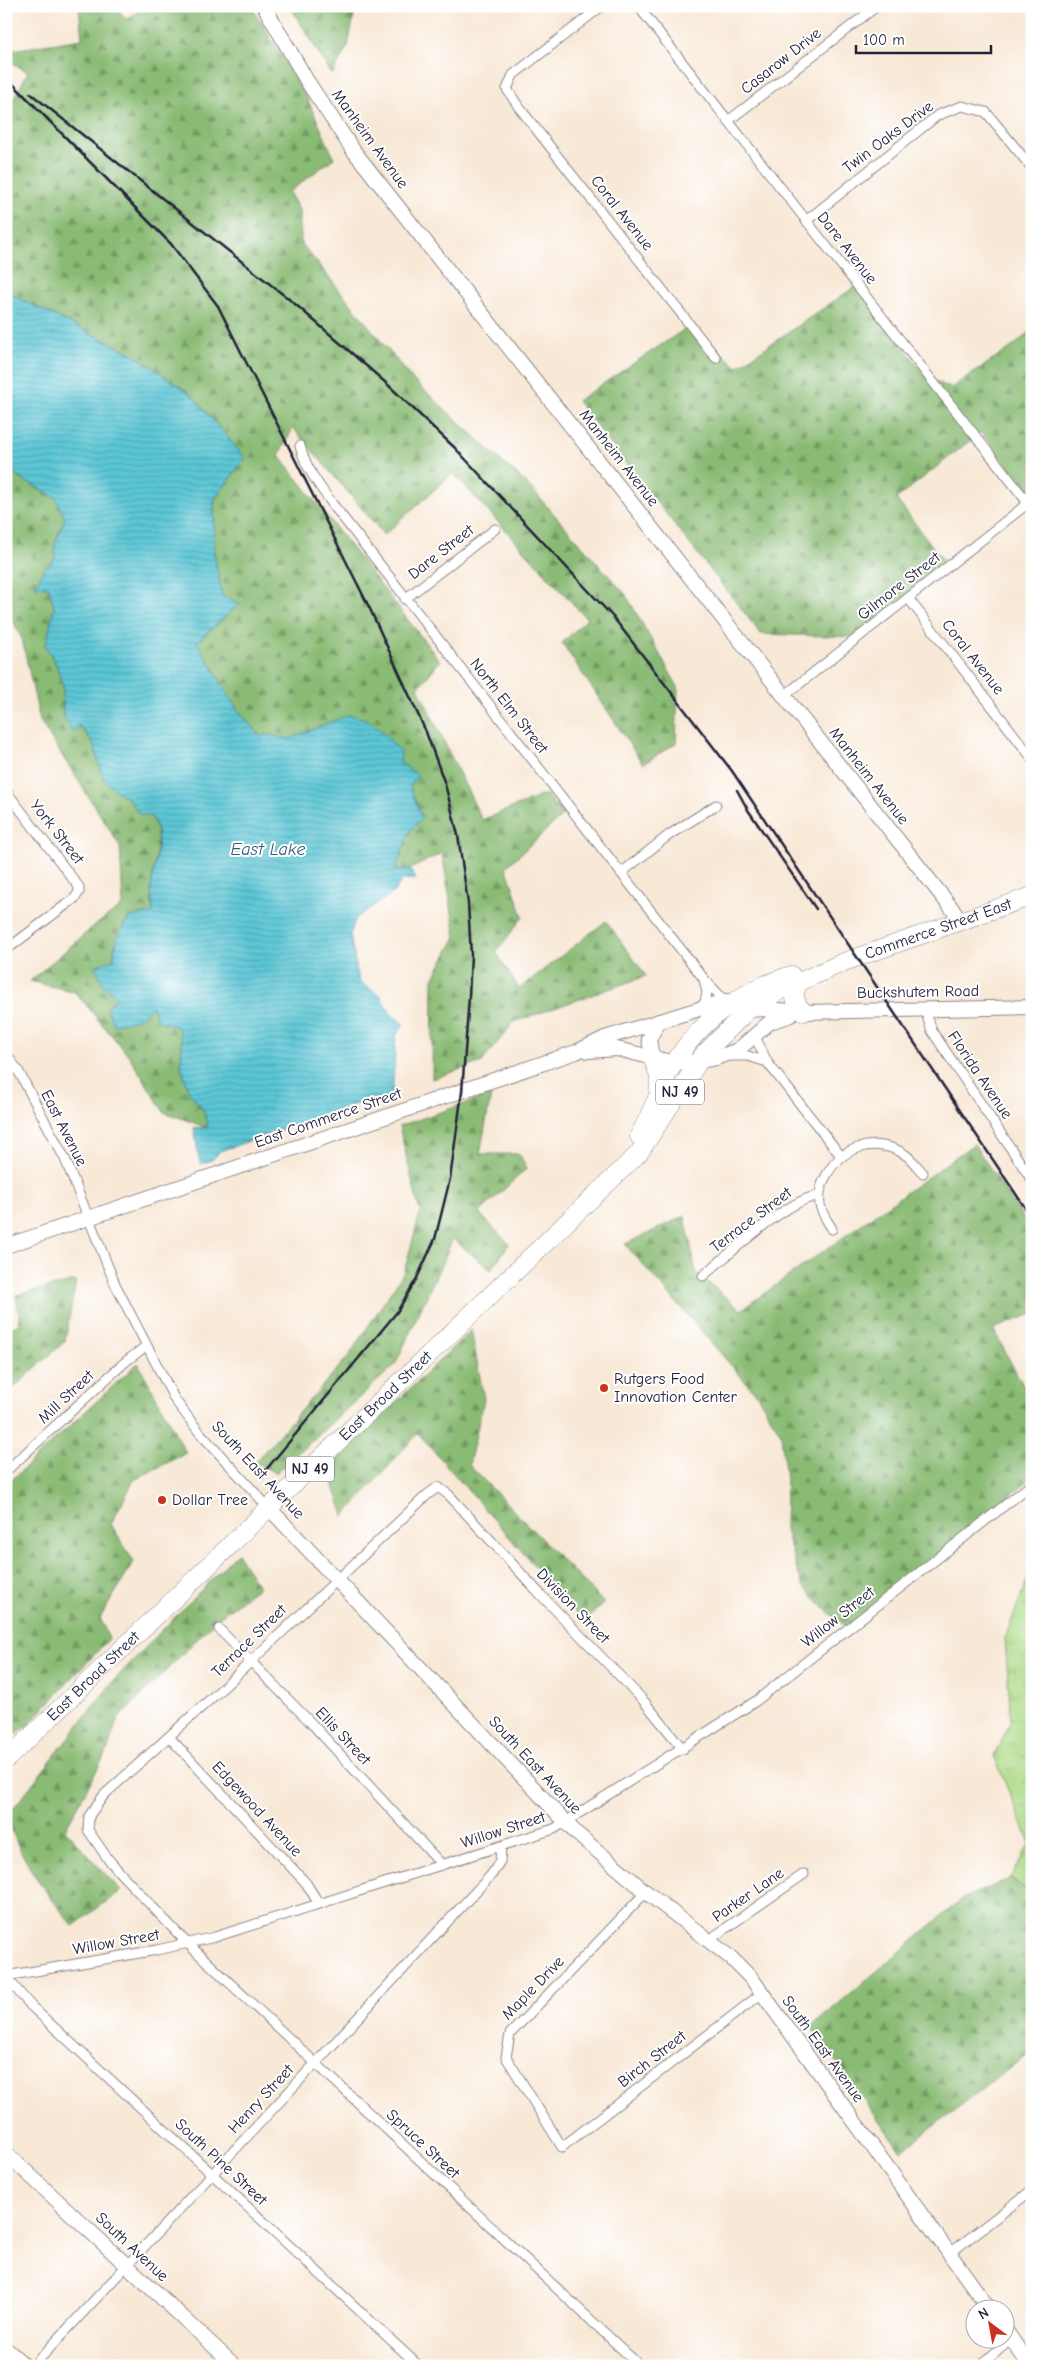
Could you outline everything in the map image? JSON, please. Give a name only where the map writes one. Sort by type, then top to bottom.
[{"type":"highway","name":"Commerce Street East","points":[[748,1010],[799,981],[844,962],[1032,896]]},
{"type":"highway","name":"Commerce Street East","points":[[728,1001],[773,981],[844,962]]},
{"type":"highway","points":[[799,981],[794,995],[798,1006],[804,1012]]},
{"type":"highway","name":"East Broad Street","points":[[6,1760],[639,1154],[675,1063],[710,1019],[728,1001]]},
{"type":"highway","name":"East Broad Street","points":[[660,1103],[708,1060],[712,1044],[748,1010]]},
{"type":"highway","points":[[652,1057],[660,1076],[660,1103]]},
{"type":"street","name":"Manheim Avenue","points":[[264,6],[307,82],[353,150],[961,920]]},
{"type":"street","name":"Coral Avenue","points":[[602,6],[513,75],[507,86],[518,106],[716,358]]},
{"type":"street","name":"Dare Avenue","points":[[638,6],[1030,504]]},
{"type":"street","name":"Casarow Drive","points":[[728,121],[877,6]]},
{"type":"street","name":"Twin Oaks Drive","points":[[806,220],[938,115],[962,106],[986,112],[1032,168]]},
{"type":"street","name":"North Elm Street","points":[[300,446],[302,457],[315,480],[406,599],[704,979],[728,1001]]},
{"type":"street","name":"Gilmore Street","points":[[784,696],[1030,504]]},
{"type":"street","name":"Dare Street","points":[[406,599],[495,529]]},
{"type":"street","name":"Coral Avenue","points":[[908,598],[1032,758]]},
{"type":"street","name":"York Street","points":[[6,791],[79,886],[79,892],[6,950]]},
{"type":"street","points":[[621,873],[675,831],[716,805]]},
{"type":"street","points":[[704,979],[707,994],[704,1006]]},
{"type":"street","points":[[728,1001],[748,1010],[804,1012]]},
{"type":"street","name":"Commerce Street East","points":[[659,1020],[704,1006],[728,1001]]},
{"type":"street","name":"Buckshutem Road","points":[[804,1012],[1032,1007]]},
{"type":"street","points":[[748,1010],[754,1034],[768,1062],[841,1156]]},
{"type":"street","name":"Florida Avenue","points":[[924,1010],[932,1032],[1032,1180]]},
{"type":"street","points":[[708,1060],[738,1050],[754,1034],[774,1019],[804,1012]]},
{"type":"street","points":[[652,1057],[649,1039],[659,1020]]},
{"type":"street","name":"East Commerce Street","points":[[6,1246],[576,1052],[605,1038],[659,1020]]},
{"type":"street","points":[[576,1052],[617,1049],[675,1063],[742,1055],[768,1062]]},
{"type":"street","name":"East Avenue","points":[[6,1054],[19,1072],[65,1159],[90,1218]]},
{"type":"street","points":[[832,1229],[823,1213],[819,1196],[828,1172],[841,1156],[862,1146],[891,1148],[908,1156],[923,1173]]},
{"type":"street","name":"Terrace Street","points":[[703,1276],[790,1207],[810,1196],[819,1196]]},
{"type":"street","name":"South East Avenue","points":[[90,1218],[115,1284],[146,1346],[186,1416],[269,1508],[566,1823],[646,1892],[709,1940],[736,1963],[752,1980],[983,2300]]},
{"type":"street","name":"Mill Street","points":[[6,1471],[125,1362],[146,1346]]},
{"type":"street","name":"Willow Street","points":[[6,1977],[215,1937],[540,1835],[566,1823],[756,1701],[1032,1484]]},
{"type":"street","name":"Terrace Street","points":[[88,1822],[92,1809],[104,1795],[427,1495],[438,1488]]},
{"type":"street","name":"Division Street","points":[[438,1488],[449,1495],[642,1699],[683,1749]]},
{"type":"street","name":"Ellis Street","points":[[219,1629],[313,1725],[442,1865]]},
{"type":"street","name":"Edgewood Avenue","points":[[168,1737],[306,1883],[319,1904]]},
{"type":"street","name":"Spruce Street","points":[[88,1822],[92,1837],[108,1859],[187,1943],[640,2366]]},
{"type":"street","name":"Henry Street","points":[[33,2366],[492,1874],[500,1861],[501,1847]]},
{"type":"street","name":"Parker Lane","points":[[709,1940],[804,1874]]},
{"type":"street","name":"Maple Drive","points":[[562,2147],[506,2057],[510,2034],[646,1892]]},
{"type":"street","name":"South Pine Street","points":[[6,1977],[32,2006],[419,2366]]},
{"type":"street","name":"Birch Street","points":[[562,2147],[761,1994]]},
{"type":"street","name":"South Avenue","points":[[6,2153],[235,2366]]},
{"type":"street","points":[[949,2254],[1032,2190]]},
{"type":"street","points":[[1016,2346],[1030,2366]]},
{"type":"street","points":[[6,2349],[25,2366]]},
{"type":"street","points":[[980,2366],[994,2350]]},
{"type":"green space","points":[[79,6],[115,6],[127,20],[145,6],[251,6],[307,98],[334,158],[289,192],[300,212],[301,243],[412,379],[528,485],[626,595],[678,687],[676,743],[643,764],[562,643],[587,619],[453,473],[384,535],[293,428],[279,455],[440,661],[418,688],[482,820],[546,794],[563,815],[506,867],[523,917],[496,952],[519,989],[606,921],[646,976],[514,1022],[482,1062],[432,1079],[433,979],[456,937],[442,853],[410,869],[394,870],[410,831],[422,818],[410,787],[330,722],[290,739],[268,735],[260,736],[237,709],[197,642],[240,604],[222,596],[214,552],[214,500],[245,458],[191,394],[133,354],[6,292],[6,222],[13,218],[6,178],[6,114],[28,72],[6,59],[6,51],[82,39]]},
{"type":"green space","points":[[290,6],[356,6],[348,46],[332,75]]},
{"type":"green space","points":[[856,286],[928,378],[951,388],[1012,347],[1032,330],[1032,488],[1027,492],[981,432],[896,499],[948,566],[858,637],[761,634],[577,401],[691,325],[737,367]]},
{"type":"green space","points":[[6,457],[10,473],[55,497],[65,518],[55,543],[55,559],[44,569],[36,586],[49,587],[54,607],[46,646],[56,664],[63,686],[63,715],[73,732],[78,725],[93,742],[104,778],[114,789],[131,801],[139,814],[150,815],[156,831],[157,848],[151,885],[153,914],[134,916],[124,924],[114,947],[114,959],[103,984],[117,998],[152,1005],[157,1020],[178,1027],[182,1042],[181,1066],[189,1092],[203,1109],[208,1128],[164,1112],[129,1056],[75,992],[30,981],[93,927],[123,905],[120,846],[40,721],[22,639],[6,607]]},
{"type":"green space","points":[[491,1095],[480,1154],[519,1154],[527,1168],[479,1213],[509,1244],[491,1270],[453,1239],[395,1365],[276,1473],[255,1462],[348,1357],[404,1272],[420,1213],[399,1126]]},
{"type":"green space","points":[[974,1144],[1032,1231],[1032,1314],[993,1329],[1032,1402],[1032,1478],[849,1629],[826,1610],[802,1585],[785,1530],[786,1480],[781,1434],[757,1395],[625,1244],[685,1216],[696,1272],[741,1310]]},
{"type":"green space","points":[[76,1281],[65,1341],[6,1395],[6,1330],[20,1324],[16,1295]]},
{"type":"green space","points":[[471,1330],[484,1399],[469,1465],[604,1603],[584,1622],[418,1433],[344,1516],[328,1468]]},
{"type":"green space","points":[[138,1363],[186,1453],[134,1480],[111,1524],[134,1562],[100,1618],[109,1639],[27,1726],[6,1742],[6,1485]]},
{"type":"green space","points":[[237,1553],[259,1587],[218,1618],[117,1720],[108,1749],[65,1830],[121,1891],[73,1926],[25,1860],[12,1831],[8,1815],[115,1679]]},
{"type":"green space","points":[[1032,1568],[1032,1894],[1011,1878],[1030,1843],[994,1756],[1011,1721],[1005,1638]]},
{"type":"green space","points":[[1011,1878],[1032,1894],[1032,2051],[901,2151],[811,2027],[962,1899]]},
{"type":"water","name":"East Lake","points":[[6,292],[133,354],[191,394],[245,458],[214,500],[214,552],[222,596],[240,603],[197,642],[237,709],[260,736],[268,735],[290,739],[348,715],[366,719],[383,732],[401,753],[400,763],[418,775],[410,787],[422,818],[410,831],[395,870],[410,869],[416,879],[402,880],[393,893],[356,918],[350,935],[359,981],[381,997],[391,1014],[404,1024],[396,1036],[392,1099],[388,1102],[373,1098],[220,1151],[212,1160],[200,1164],[194,1128],[208,1127],[203,1109],[189,1092],[181,1066],[182,1042],[178,1027],[157,1020],[152,1006],[140,1018],[114,1025],[106,1008],[117,998],[103,984],[95,966],[114,959],[115,948],[121,930],[128,921],[137,915],[153,913],[151,885],[158,847],[157,831],[151,816],[139,814],[131,801],[114,789],[103,778],[93,742],[79,725],[73,733],[63,715],[63,686],[56,664],[46,646],[54,607],[49,587],[35,586],[44,569],[55,559],[55,544],[65,518],[55,497],[10,473],[6,457]]},
{"type":"railway","points":[[6,77],[171,244],[218,306],[370,609],[426,732],[445,784],[458,835],[468,903],[471,955],[469,997],[462,1092],[450,1179],[435,1239],[417,1278],[397,1312],[265,1471]]},
{"type":"railway","points":[[30,93],[295,304],[386,383],[455,448],[613,617],[732,771],[1032,1218]]},
{"type":"railway","points":[[737,790],[748,810],[816,909]]},
{"type":"place","name":"Rutgers Food Innovation Center","points":[[604,1388]]},
{"type":"place","name":"Dollar Tree","points":[[162,1500]]}]
